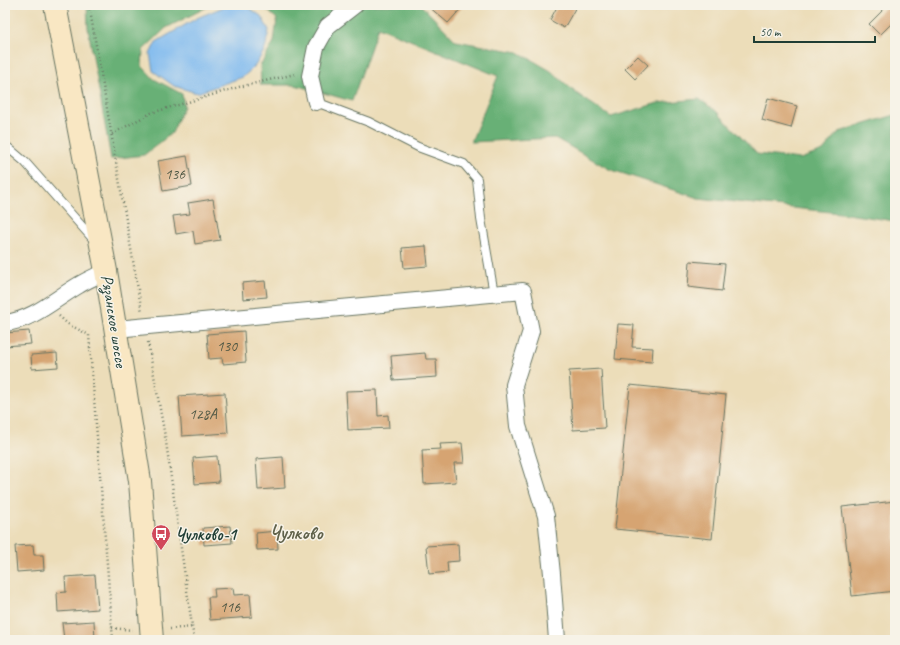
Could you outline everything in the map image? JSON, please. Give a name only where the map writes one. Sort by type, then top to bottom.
[{"type":"main road","name":"Рязанское шоссе","points":[[55,5],[106,272],[140,481],[153,633]]},
{"type":"street","points":[[316,102],[310,76],[316,47],[328,26],[355,5]]},
{"type":"street","points":[[5,324],[16,322],[48,306],[79,285],[106,272]]},
{"type":"street","points":[[116,329],[523,291],[531,331],[514,385],[518,426],[546,516],[557,640]]},
{"type":"lane","points":[[316,102],[370,122],[418,147],[464,164],[477,179],[481,219],[494,294]]},
{"type":"lane","points":[[5,145],[25,162],[101,248]]},
{"type":"path","points":[[112,134],[151,113],[238,87],[311,70]]},
{"type":"path","points":[[48,306],[68,324],[89,335],[113,640]]},
{"type":"path","points":[[112,628],[153,633],[193,627]]},
{"type":"green space","points":[[87,5],[211,5],[166,28],[143,50],[142,66],[154,79],[182,94],[184,106],[172,133],[144,155],[111,159],[88,28]]},
{"type":"green space","points":[[261,5],[421,5],[456,41],[518,52],[551,71],[576,93],[611,117],[658,103],[699,99],[716,111],[757,154],[800,159],[823,151],[839,132],[895,115],[895,221],[840,213],[698,198],[609,169],[555,138],[471,142],[498,76],[378,27],[352,101],[295,85],[261,85],[260,66],[274,42],[277,19]]},
{"type":"water","points":[[246,6],[261,16],[269,30],[265,49],[255,66],[243,77],[197,93],[174,86],[153,71],[150,54],[156,42],[197,18],[223,7]]},
{"type":"building","points":[[464,5],[448,23],[428,6]]},
{"type":"building","points":[[558,5],[577,5],[564,28],[550,20]]},
{"type":"building","points":[[888,5],[895,5],[895,20],[880,35],[869,24]]},
{"type":"building","points":[[638,56],[648,65],[635,79],[625,69]]},
{"type":"building","points":[[768,98],[797,106],[791,128],[762,120]]},
{"type":"building","points":[[187,156],[192,186],[163,191],[158,161]]},
{"type":"building","points":[[213,199],[220,240],[195,244],[193,231],[176,234],[173,216],[190,214],[188,203]]},
{"type":"building","points":[[426,246],[428,266],[404,268],[402,248]]},
{"type":"building","points":[[690,261],[725,264],[722,291],[688,287]]},
{"type":"building","points":[[265,281],[267,297],[243,299],[242,283]]},
{"type":"building","points":[[618,324],[634,325],[632,347],[653,348],[652,362],[615,359]]},
{"type":"building","points":[[29,331],[31,344],[5,346],[5,333]]},
{"type":"building","points":[[244,331],[246,362],[223,364],[222,358],[209,359],[207,334]]},
{"type":"building","points":[[57,353],[58,367],[32,369],[31,355]]},
{"type":"building","points":[[425,353],[426,359],[436,359],[437,377],[393,380],[391,356]]},
{"type":"building","points":[[601,369],[605,428],[573,430],[569,371]]},
{"type":"building","points":[[630,385],[726,395],[712,539],[615,529]]},
{"type":"building","points":[[377,390],[378,416],[388,415],[389,428],[348,430],[346,391]]},
{"type":"building","points":[[225,393],[228,433],[182,436],[179,396]]},
{"type":"building","points":[[462,443],[464,463],[454,463],[456,482],[424,484],[422,450],[441,449],[440,444]]},
{"type":"building","points":[[217,456],[219,482],[195,484],[193,458]]},
{"type":"building","points":[[283,457],[285,488],[258,490],[256,459]]},
{"type":"building","points":[[895,501],[895,591],[852,596],[842,507]]},
{"type":"building","points":[[230,526],[232,543],[204,545],[203,528]]},
{"type":"building","points":[[277,531],[278,549],[257,550],[256,533]]},
{"type":"building","points":[[458,544],[459,561],[447,562],[448,572],[429,574],[426,546]]},
{"type":"building","points":[[33,545],[34,555],[43,555],[44,570],[17,572],[15,546]]},
{"type":"building","points":[[95,575],[98,609],[58,612],[57,593],[66,592],[65,577]]},
{"type":"building","points":[[233,588],[234,595],[250,594],[252,617],[210,620],[208,597],[215,597],[214,589]]},
{"type":"building","points":[[94,621],[95,640],[64,640],[62,623]]},
{"type":"place","name":"Чулково-1","points":[[161,551]]},
{"type":"district","name":"Чулково","points":[[296,533]]}]
